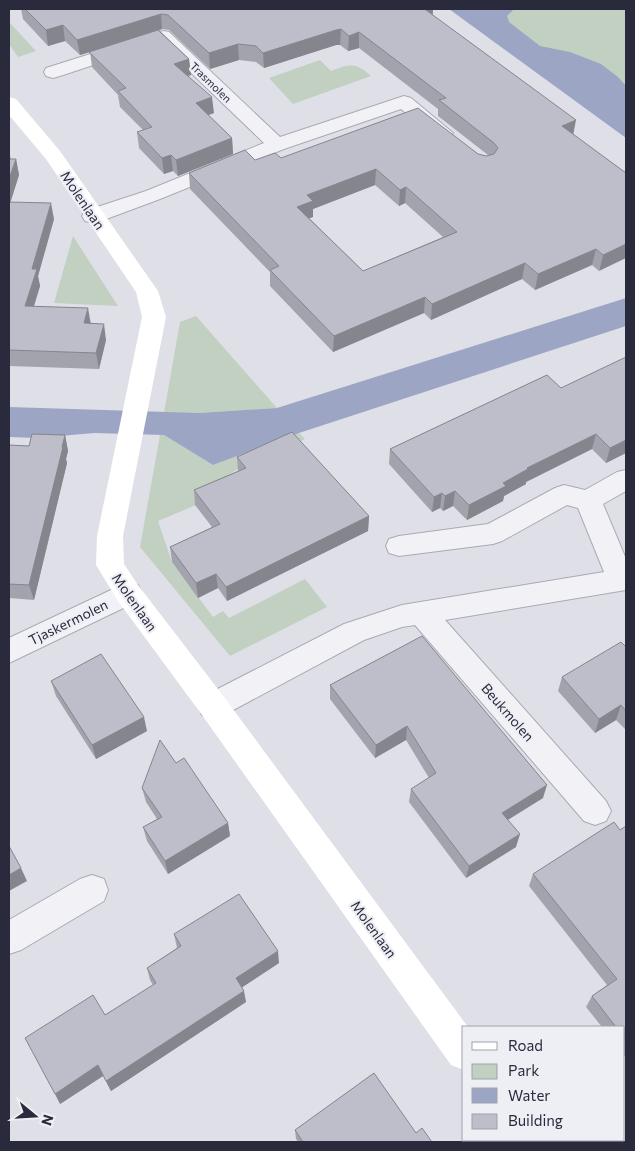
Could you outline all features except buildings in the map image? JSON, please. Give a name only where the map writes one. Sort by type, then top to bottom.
[{"type":"street","name":"Trasmolen","points":[[53,72],[163,36],[277,145]]},
{"type":"street","points":[[93,216],[153,195],[277,145],[404,102],[455,142]]},
{"type":"street","name":"Molenlaan","points":[[9,104],[53,155],[93,216],[147,291],[154,318],[110,536],[110,565],[128,594],[462,1049]]},
{"type":"street","points":[[399,546],[493,534],[564,495],[588,500],[626,479]]},
{"type":"street","points":[[212,706],[354,632],[402,616],[624,579],[588,500]]},
{"type":"street","name":"Tjaskermolen","points":[[9,651],[128,594]]},
{"type":"street","name":"Beukmolen","points":[[422,613],[595,811]]},
{"type":"street","points":[[9,938],[92,890]]},
{"type":"green space","points":[[470,9],[626,9],[626,121]]},
{"type":"green space","points":[[9,22],[36,51],[18,57],[9,44]]},
{"type":"green space","points":[[320,60],[331,71],[348,66],[356,66],[371,76],[293,104],[269,78]]},
{"type":"green space","points":[[73,236],[118,306],[54,303]]},
{"type":"green space","points":[[196,316],[277,408],[199,413],[164,413],[180,322]]},
{"type":"green space","points":[[299,433],[305,439],[236,470],[229,475],[232,490],[158,521],[172,562],[213,617],[223,611],[229,618],[305,579],[327,607],[230,656],[140,547],[160,435],[164,435],[213,465]]},
{"type":"water","points":[[449,9],[514,9],[507,16],[509,22],[540,46],[570,52],[601,64],[626,86],[626,138]]},
{"type":"water","points":[[626,298],[626,326],[299,433],[213,465],[164,435],[94,433],[37,438],[9,437],[9,407],[199,413],[277,408]]}]
